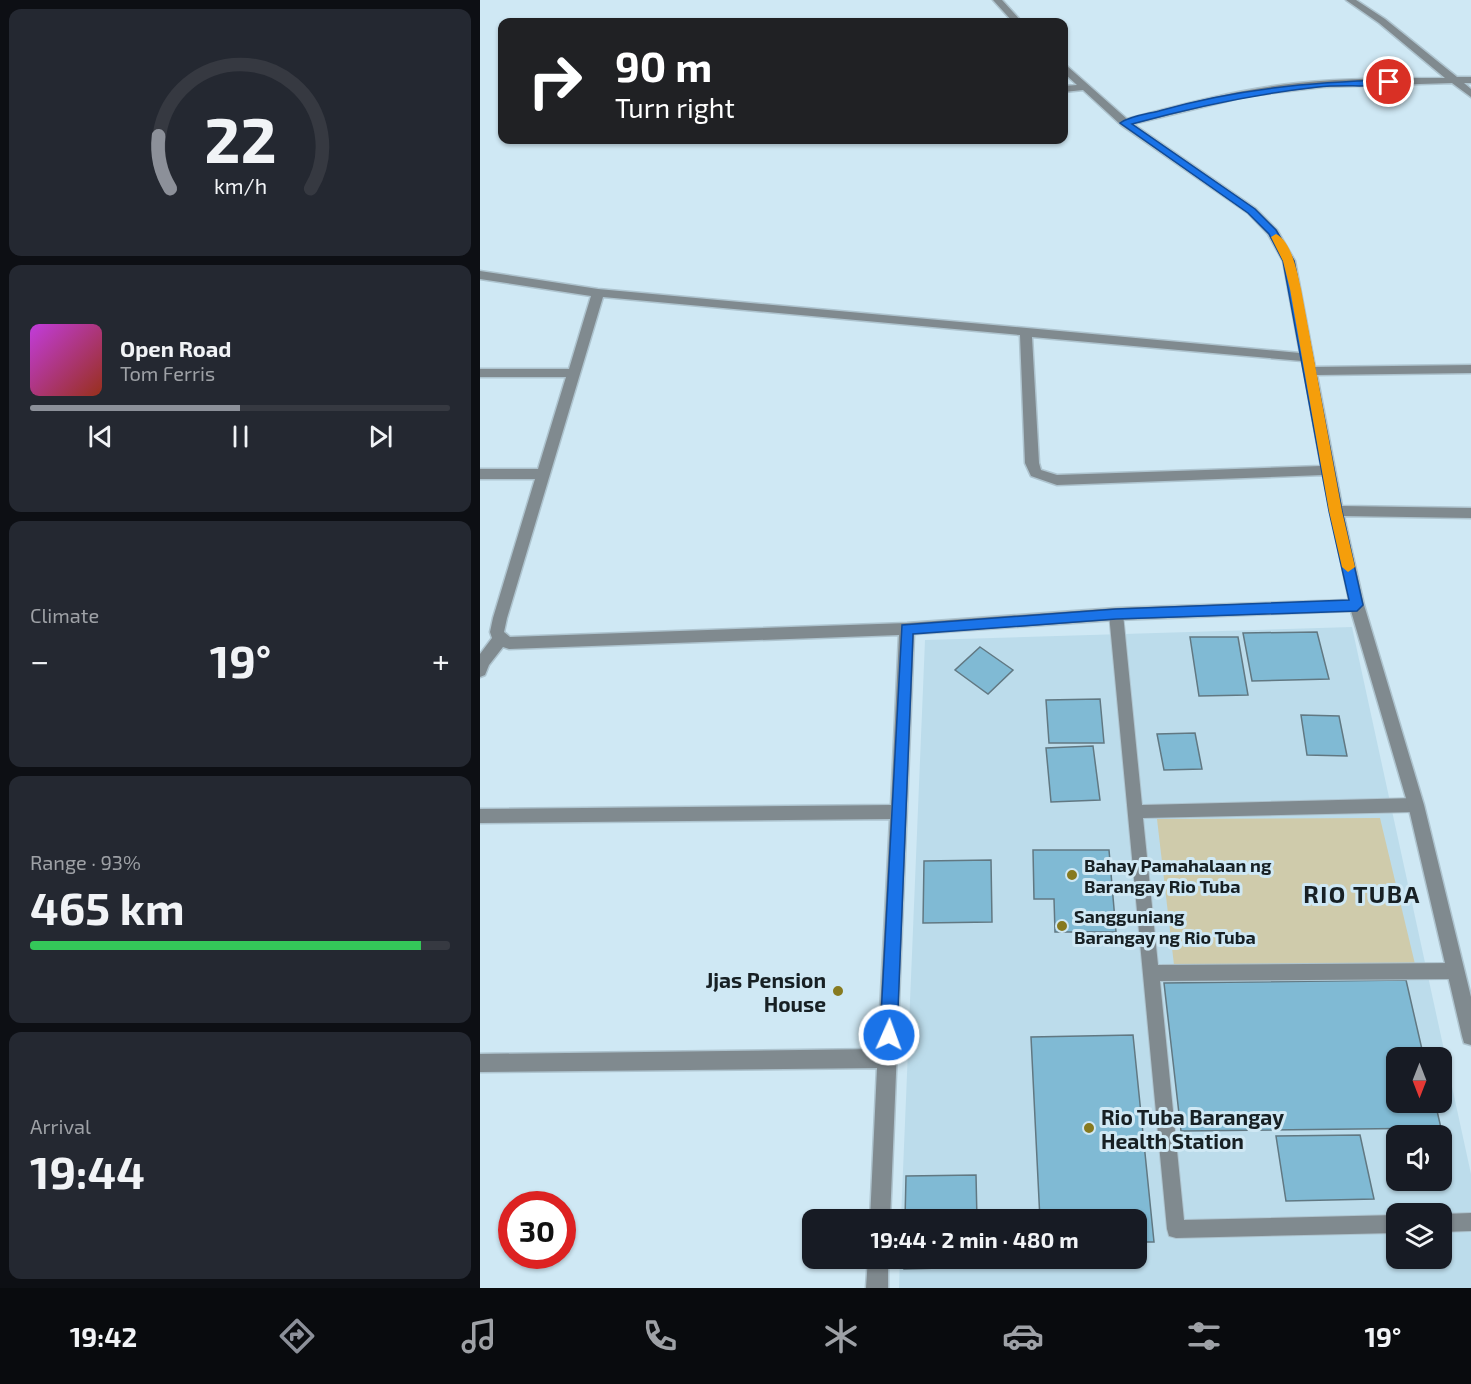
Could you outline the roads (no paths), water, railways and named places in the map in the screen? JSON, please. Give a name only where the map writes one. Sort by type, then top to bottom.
[{"type":"street","points":[[997,0],[1014,18]]},
{"type":"street","points":[[1350,0],[1382,21],[1457,80],[1471,94]]},
{"type":"street","points":[[1068,72],[1125,123],[1252,211],[1273,232],[1289,261],[1336,511],[1357,605],[1416,805],[1471,1036]]},
{"type":"street","points":[[1125,123],[1186,106],[1254,92],[1322,84],[1471,80]]},
{"type":"street","points":[[1068,88],[1084,87]]},
{"type":"street","points":[[480,275],[598,293],[1026,332],[1309,365],[1471,369]]},
{"type":"street","points":[[598,293],[500,618],[497,632],[500,639],[509,643],[907,629],[1116,614],[1357,605]]},
{"type":"street","points":[[1026,332],[1032,463],[1036,473],[1044,477],[1057,480],[1330,470]]},
{"type":"street","points":[[480,373],[574,373]]},
{"type":"street","points":[[480,474],[543,474]]},
{"type":"street","points":[[1336,511],[1471,513]]},
{"type":"street","points":[[881,1209],[907,629]]},
{"type":"street","points":[[480,671],[482,663],[500,639]]},
{"type":"street","points":[[480,816],[898,812]]},
{"type":"street","points":[[480,1063],[888,1058]]},
{"type":"street","points":[[877,1288],[878,1269]]},
{"type":"lane","points":[[1116,614],[1176,1229],[1386,1224]]},
{"type":"lane","points":[[1136,812],[1416,805]]},
{"type":"lane","points":[[1151,973],[1455,971]]},
{"type":"lane","points":[[1452,1223],[1471,1222]]},
{"type":"place","name":"Bahay Pamahalaan ng Barangay Rio Tuba","points":[[1072,875]]},
{"type":"place","name":"Sangguniang Barangay ng Rio Tuba","points":[[1062,926]]},
{"type":"place","name":"Jjas Pension House","points":[[838,991]]},
{"type":"place","name":"Rio Tuba Barangay Health Station","points":[[1089,1128]]},
{"type":"district","name":"RIO TUBA","points":[[1362,893]]}]
